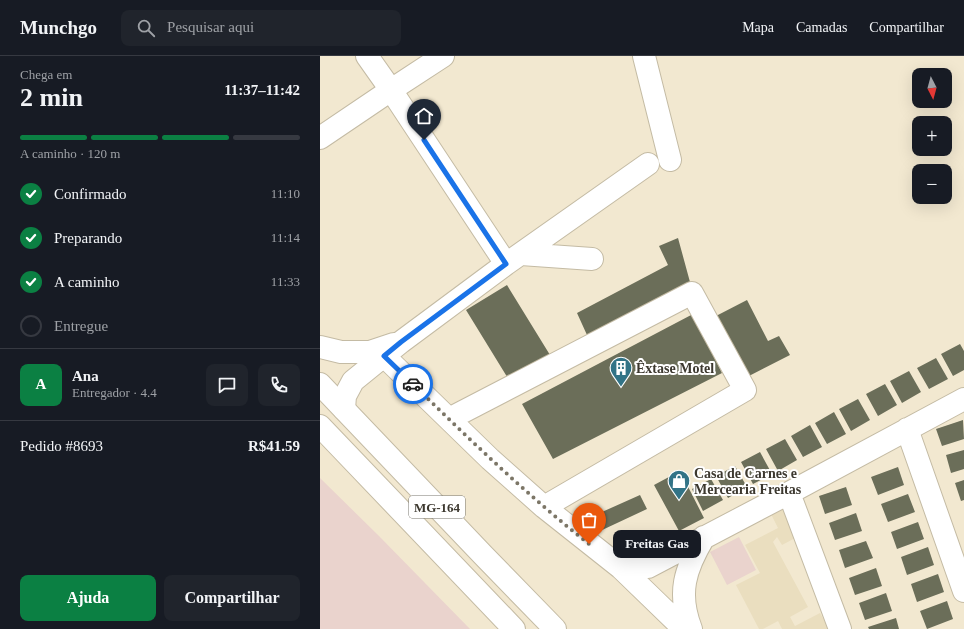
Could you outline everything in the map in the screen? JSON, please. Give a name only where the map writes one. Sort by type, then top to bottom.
[{"type":"street","points":[[367,56],[513,259]]},
{"type":"street","points":[[320,138],[443,56]]},
{"type":"street","points":[[644,56],[670,160]]},
{"type":"street","points":[[344,409],[345,396],[353,381],[401,342],[513,259],[648,164]]},
{"type":"street","points":[[513,259],[592,259]]},
{"type":"street","points":[[449,419],[692,293],[745,390],[544,507]]},
{"type":"street","points":[[320,348],[341,352],[370,352],[401,342]]},
{"type":"street","points":[[384,356],[490,459],[544,507],[621,568],[684,629]]},
{"type":"street","name":"MG-164","points":[[320,384],[555,629]]},
{"type":"street","points":[[621,568],[635,569],[648,567],[964,399]]},
{"type":"street","points":[[320,426],[514,629]]},
{"type":"street","points":[[907,429],[964,591]]},
{"type":"street","points":[[789,493],[840,629]]},
{"type":"street","points":[[691,629],[685,605],[684,589],[687,571],[704,537]]},
{"type":"shaded area","points":[[320,478],[379,536],[470,629],[320,629]]},
{"type":"shaded area","points":[[784,507],[799,536],[782,545],[777,537],[773,542],[808,607],[790,617],[795,626],[820,613],[829,629],[782,629],[778,621],[763,629],[759,629],[736,585],[760,573],[745,545],[778,528],[771,514]]},
{"type":"shaded area","points":[[739,537],[756,570],[727,585],[710,552]]},
{"type":"building","points":[[678,238],[690,282],[587,335],[577,313],[668,265],[659,246]]},
{"type":"building","points":[[507,285],[550,355],[509,380],[466,310]]},
{"type":"building","points":[[747,300],[768,341],[779,336],[790,355],[747,377],[716,316]]},
{"type":"building","name":"Êxtase Motel","points":[[693,314],[722,373],[553,459],[522,404]]},
{"type":"building","points":[[960,344],[964,351],[964,370],[953,376],[941,354]]},
{"type":"building","points":[[936,358],[948,379],[929,389],[917,368]]},
{"type":"building","points":[[909,371],[921,392],[902,403],[890,381]]},
{"type":"building","points":[[885,384],[897,405],[878,416],[866,394]]},
{"type":"building","points":[[858,399],[870,420],[851,431],[839,409]]},
{"type":"building","points":[[834,412],[846,434],[827,444],[815,423]]},
{"type":"building","points":[[963,420],[964,439],[942,446],[936,429]]},
{"type":"building","points":[[810,425],[822,447],[803,457],[791,436]]},
{"type":"building","points":[[785,439],[797,460],[778,471],[766,449]]},
{"type":"building","points":[[964,450],[964,469],[951,473],[946,455]]},
{"type":"building","points":[[760,452],[772,474],[753,484],[741,462]]},
{"type":"building","points":[[735,466],[747,487],[728,498],[716,476]]},
{"type":"building","points":[[898,467],[904,485],[878,495],[871,477]]},
{"type":"building","name":"Casa de Carnes e Mercearia Freitas","points":[[680,471],[704,518],[679,531],[654,485]]},
{"type":"building","points":[[711,479],[723,500],[703,511],[692,489]]},
{"type":"building","points":[[964,480],[964,500],[961,501],[955,483]]},
{"type":"building","points":[[846,487],[852,505],[825,514],[819,496]]},
{"type":"building","points":[[908,494],[915,512],[888,522],[881,504]]},
{"type":"building","points":[[640,495],[647,509],[600,531],[593,516]]},
{"type":"building","points":[[856,513],[862,531],[835,540],[829,523]]},
{"type":"building","points":[[918,522],[924,539],[897,549],[891,532]]},
{"type":"building","points":[[866,541],[873,558],[845,568],[839,550]]},
{"type":"building","points":[[928,547],[934,565],[907,575],[901,557]]},
{"type":"building","points":[[876,568],[882,586],[855,595],[849,578]]},
{"type":"building","points":[[938,574],[944,592],[917,602],[911,584]]},
{"type":"building","points":[[886,593],[892,611],[865,620],[859,603]]},
{"type":"building","points":[[947,601],[953,619],[927,629],[920,611]]},
{"type":"building","points":[[896,618],[899,629],[869,629],[868,627]]},
{"type":"way so far","points":[[413,384],[490,459],[544,507],[589,544]]},
{"type":"place","name":"Êxtase Motel","points":[[621,388]]},
{"type":"place","name":"Casa de Carnes e Mercearia Freitas","points":[[679,500]]},
{"type":"place","name":"Freitas Gas","points":[[589,544]]},
{"type":"route","points":[[413,384],[384,356],[506,264],[424,140]]}]
